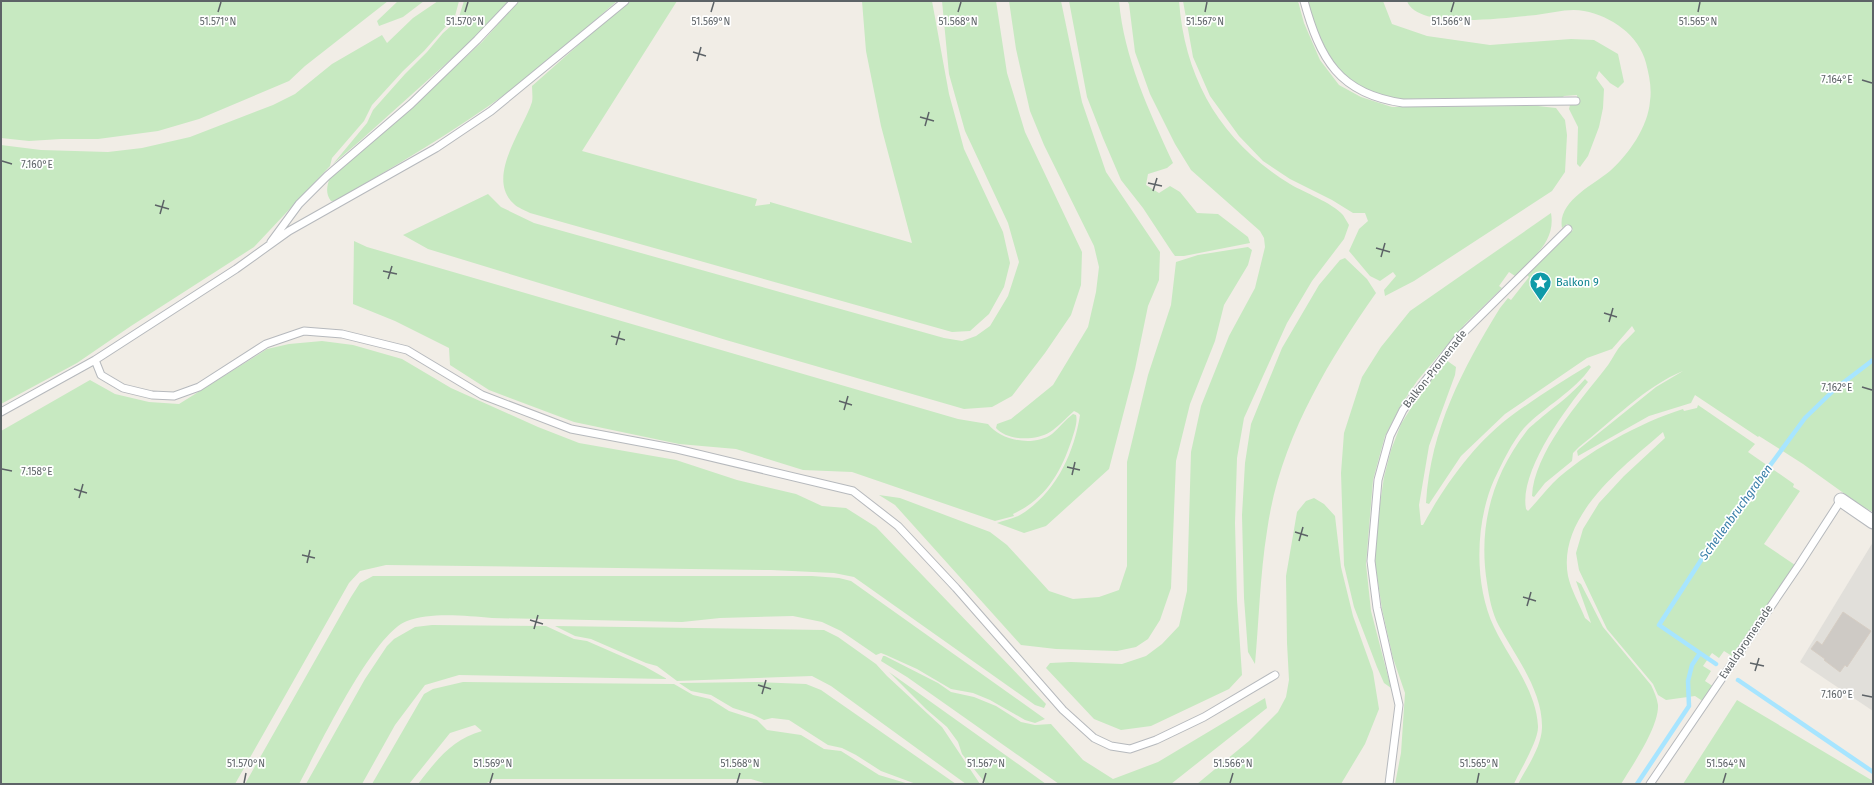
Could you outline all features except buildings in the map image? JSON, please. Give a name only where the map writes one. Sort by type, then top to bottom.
[{"type":"street","points":[[1841,500],[1873,522]]},
{"type":"lane","points":[[266,248],[299,204],[326,176],[411,104],[477,40],[514,1]]},
{"type":"lane","points":[[1,412],[94,360],[266,248],[289,231],[436,148],[529,80],[625,1]]},
{"type":"lane","points":[[1304,1],[1311,27],[1331,65],[1343,79],[1360,90],[1385,100],[1403,103],[1576,101]]},
{"type":"lane","name":"Balkon-Promenade","points":[[1389,784],[1399,705],[1377,608],[1371,561],[1378,480],[1390,436],[1403,410],[1458,338],[1568,229]]},
{"type":"lane","points":[[94,360],[101,375],[124,388],[152,395],[174,396],[199,387],[266,344],[304,331],[342,334],[407,350],[482,395],[571,429],[677,450],[853,490],[898,526],[956,588],[1063,710],[1094,738],[1111,746],[1130,748],[1156,740],[1204,717],[1275,675]]},
{"type":"lane","name":"Ewaldpromenade","points":[[1650,784],[1799,565],[1841,500]]},
{"type":"shaded area","points":[[1873,542],[1873,711],[1800,662]]},
{"type":"green space","points":[[1,1],[388,1],[305,66],[289,81],[199,119],[158,131],[98,139],[29,141],[1,138]]},
{"type":"green space","points":[[398,1],[424,1],[403,17],[379,26],[377,21]]},
{"type":"green space","points":[[438,1],[459,1],[455,16],[372,105],[364,121],[332,158],[330,166],[254,247],[131,326],[77,363],[1,404],[1,145],[41,150],[108,152],[142,148],[190,137],[273,105],[295,94],[332,64],[382,35],[387,43],[413,18]]},
{"type":"green space","points":[[464,1],[509,1],[469,43],[333,164],[367,123],[373,110],[443,33],[458,20]]},
{"type":"green space","points":[[519,1],[617,1],[539,69],[504,95],[433,142],[335,201],[331,201],[327,189],[330,177],[413,106],[482,42]]},
{"type":"green space","points":[[628,1],[677,1],[582,151],[757,199],[755,206],[770,204],[770,202],[912,243],[881,126],[866,51],[862,1],[932,1],[949,94],[964,149],[1003,232],[1010,263],[1004,287],[989,314],[970,331],[952,332],[530,213],[514,204],[506,193],[503,181],[509,154],[532,102],[532,86]]},
{"type":"green space","points":[[942,1],[996,1],[1007,73],[1025,132],[1082,252],[1081,285],[1071,315],[1045,353],[1012,396],[992,407],[964,409],[726,340],[428,249],[403,235],[488,194],[501,207],[534,223],[944,338],[962,341],[976,336],[990,326],[1008,296],[1019,262],[1008,223],[965,131],[949,74]]},
{"type":"green space","points":[[1009,1],[1061,1],[1082,102],[1106,172],[1160,252],[1159,280],[1148,306],[1135,369],[1109,469],[1046,526],[1024,533],[997,523],[1020,515],[1043,496],[1053,484],[1068,458],[1080,415],[1074,411],[1050,432],[1030,438],[1007,435],[996,428],[997,424],[1011,419],[1053,385],[1088,327],[1096,292],[1099,267],[1094,246],[1044,145],[1030,111],[1016,49]]},
{"type":"green space","points":[[1069,1],[1119,1],[1126,43],[1132,64],[1155,124],[1173,163],[1167,168],[1148,174],[1146,185],[1159,193],[1170,186],[1180,192],[1197,213],[1218,214],[1248,237],[1250,243],[1184,256],[1175,256],[1172,252],[1143,208],[1121,180],[1103,138],[1087,97]]},
{"type":"green space","points":[[1127,1],[1179,1],[1189,57],[1199,83],[1211,107],[1227,129],[1245,149],[1266,167],[1290,184],[1338,210],[1349,225],[1344,239],[1312,281],[1287,323],[1244,418],[1237,458],[1235,523],[1237,600],[1242,675],[1229,689],[1151,726],[1121,730],[1094,719],[1046,668],[1050,663],[1071,662],[1122,664],[1146,656],[1162,644],[1179,626],[1187,591],[1191,452],[1201,406],[1229,336],[1255,288],[1265,247],[1264,238],[1260,231],[1191,170],[1175,144],[1150,94],[1135,52],[1129,4]]},
{"type":"green space","points":[[1183,1],[1298,1],[1304,23],[1320,60],[1339,85],[1361,97],[1392,107],[1538,106],[1556,108],[1565,120],[1567,135],[1565,172],[1552,191],[1414,281],[1385,296],[1384,290],[1396,276],[1393,272],[1380,281],[1370,276],[1349,251],[1359,229],[1368,221],[1365,213],[1353,213],[1332,200],[1290,179],[1263,161],[1239,136],[1210,96],[1193,57]]},
{"type":"green space","points":[[1307,1],[1383,1],[1392,24],[1427,36],[1490,45],[1571,39],[1594,40],[1618,54],[1624,82],[1618,88],[1610,83],[1599,71],[1596,78],[1604,89],[1603,108],[1599,127],[1588,156],[1580,167],[1577,164],[1578,127],[1569,109],[1570,105],[1578,105],[1577,95],[1563,97],[1401,99],[1373,92],[1357,85],[1348,78],[1332,59],[1319,35]]},
{"type":"green space","points":[[1407,1],[1873,1],[1873,512],[1863,507],[1803,464],[1759,436],[1758,437],[1695,395],[1691,403],[1649,416],[1578,456],[1577,451],[1579,449],[1656,387],[1683,371],[1656,385],[1629,405],[1579,447],[1573,453],[1572,461],[1545,483],[1534,497],[1532,496],[1535,480],[1549,446],[1571,412],[1607,367],[1618,349],[1635,331],[1632,326],[1612,349],[1587,358],[1505,414],[1461,456],[1429,504],[1426,503],[1434,450],[1451,401],[1473,354],[1500,308],[1508,298],[1511,300],[1529,277],[1527,275],[1573,230],[1567,224],[1562,228],[1562,219],[1565,210],[1571,202],[1586,188],[1610,171],[1624,157],[1646,121],[1651,91],[1646,63],[1637,44],[1622,28],[1604,17],[1584,11],[1572,10],[1487,19],[1446,19],[1428,16],[1414,10]]},
{"type":"green space","points":[[1551,213],[1552,223],[1550,232],[1547,241],[1542,248],[1515,276],[1509,272],[1499,286],[1502,288],[1465,324],[1417,381],[1401,405],[1385,436],[1373,480],[1366,564],[1371,611],[1391,688],[1384,683],[1354,607],[1344,565],[1341,473],[1344,433],[1362,377],[1381,347],[1410,311]]},
{"type":"green space","points":[[354,241],[367,247],[958,419],[988,424],[1001,435],[1009,438],[1027,441],[1045,438],[1052,434],[1073,414],[1076,415],[1076,427],[1063,463],[1051,483],[1035,501],[1013,514],[1014,516],[995,521],[852,472],[803,470],[736,449],[679,444],[574,422],[489,390],[450,365],[449,348],[395,321],[353,304]]},
{"type":"green space","points":[[1248,247],[1252,250],[1248,265],[1224,305],[1215,341],[1190,404],[1176,461],[1171,588],[1160,620],[1148,639],[1136,647],[1117,651],[1056,649],[1021,645],[895,505],[879,495],[900,498],[990,532],[1007,545],[1049,591],[1073,599],[1099,597],[1119,590],[1127,566],[1127,462],[1148,375],[1171,305],[1176,262],[1198,255]]},
{"type":"green space","points":[[1345,258],[1367,279],[1376,293],[1357,320],[1323,376],[1307,406],[1282,467],[1273,498],[1267,531],[1261,581],[1255,664],[1248,652],[1244,598],[1242,515],[1245,463],[1251,424],[1282,348],[1319,285],[1340,260]]},
{"type":"green space","points":[[322,341],[353,345],[402,359],[451,388],[538,427],[579,443],[676,460],[737,480],[796,494],[822,506],[846,508],[876,527],[1046,704],[1044,708],[1035,705],[854,577],[834,573],[771,570],[386,565],[360,571],[349,583],[235,784],[1,784],[1,431],[90,380],[115,394],[149,402],[179,404],[267,349],[289,344]]},
{"type":"green space","points":[[1446,360],[1456,367],[1455,375],[1429,446],[1419,505],[1421,525],[1423,525],[1452,478],[1487,436],[1533,400],[1589,365],[1591,367],[1576,384],[1532,420],[1515,440],[1494,480],[1483,515],[1479,554],[1480,573],[1487,610],[1500,639],[1527,687],[1536,712],[1538,726],[1536,739],[1514,784],[1395,784],[1401,753],[1405,693],[1393,658],[1382,609],[1375,562],[1378,517],[1384,477],[1391,450],[1401,424],[1423,389]]},
{"type":"green space","points":[[1585,379],[1588,382],[1556,424],[1536,460],[1526,494],[1526,509],[1528,511],[1553,483],[1580,461],[1597,450],[1649,422],[1683,409],[1684,411],[1697,408],[1698,405],[1755,444],[1748,452],[1794,484],[1793,487],[1800,491],[1764,544],[1795,565],[1732,656],[1724,651],[1719,658],[1712,653],[1703,666],[1711,671],[1705,681],[1714,687],[1704,702],[1695,696],[1666,700],[1658,695],[1653,684],[1607,629],[1579,570],[1576,553],[1583,529],[1599,503],[1624,476],[1665,438],[1663,432],[1612,477],[1596,495],[1583,513],[1573,533],[1567,554],[1569,581],[1585,618],[1591,623],[1576,581],[1581,584],[1603,627],[1651,685],[1658,705],[1657,714],[1650,735],[1621,784],[1518,784],[1539,743],[1542,728],[1541,714],[1538,701],[1527,675],[1499,626],[1493,610],[1488,588],[1485,562],[1486,522],[1496,484],[1514,449],[1529,428],[1570,394]]},
{"type":"green space","points":[[1314,498],[1324,504],[1335,516],[1341,567],[1353,616],[1373,672],[1379,709],[1365,744],[1341,784],[1197,784],[1249,741],[1278,712],[1286,697],[1289,680],[1286,576],[1297,512],[1306,501]]},
{"type":"green space","points":[[373,576],[812,576],[839,578],[851,581],[1045,719],[1035,723],[1025,720],[990,700],[973,693],[951,689],[917,669],[881,653],[876,655],[841,631],[822,622],[793,616],[720,618],[682,622],[427,616],[407,621],[393,630],[378,647],[347,694],[299,784],[245,784],[351,597],[360,583]]},
{"type":"green space","points":[[432,625],[546,626],[574,639],[587,641],[644,666],[667,679],[459,675],[425,685],[395,725],[362,784],[306,784],[365,679],[387,646],[394,639],[415,627]]},
{"type":"green space","points":[[555,626],[824,630],[838,637],[876,664],[942,727],[980,784],[966,784],[831,686],[812,676],[677,681],[657,666],[646,663],[591,639],[575,636]]},
{"type":"green space","points":[[883,656],[938,683],[951,692],[974,697],[996,706],[1021,722],[1035,725],[1051,724],[1083,760],[1113,779],[1158,762],[1265,698],[1267,708],[1171,784],[1059,784],[907,677],[881,661]]},
{"type":"green space","points":[[889,672],[1046,784],[986,784],[962,754],[958,742],[947,727],[926,709]]},
{"type":"green space","points":[[463,682],[674,684],[693,695],[710,699],[729,711],[757,720],[767,730],[801,735],[824,749],[841,751],[879,775],[909,784],[767,784],[751,779],[494,779],[485,784],[418,784],[438,759],[453,745],[462,739],[482,731],[475,725],[450,733],[409,784],[372,784],[424,694],[433,689]]},
{"type":"green space","points":[[757,682],[806,684],[821,690],[956,784],[916,784],[881,771],[842,748],[828,745],[789,720],[772,718],[764,720],[752,714],[733,708],[711,695],[691,691],[679,683]]},
{"type":"green space","points":[[1737,700],[1873,781],[1873,784],[1683,784]]},
{"type":"waterway","name":"Schellenbruchgraben","points":[[1716,664],[1659,625],[1707,551],[1805,418],[1835,389],[1873,360]]},
{"type":"waterway","points":[[1637,784],[1689,706],[1688,681],[1692,665],[1700,653]]},
{"type":"waterway","name":"Schellenbruchgraben","points":[[1738,680],[1873,772]]},
{"type":"place","name":"Balkon 9","points":[[1541,302]]}]
